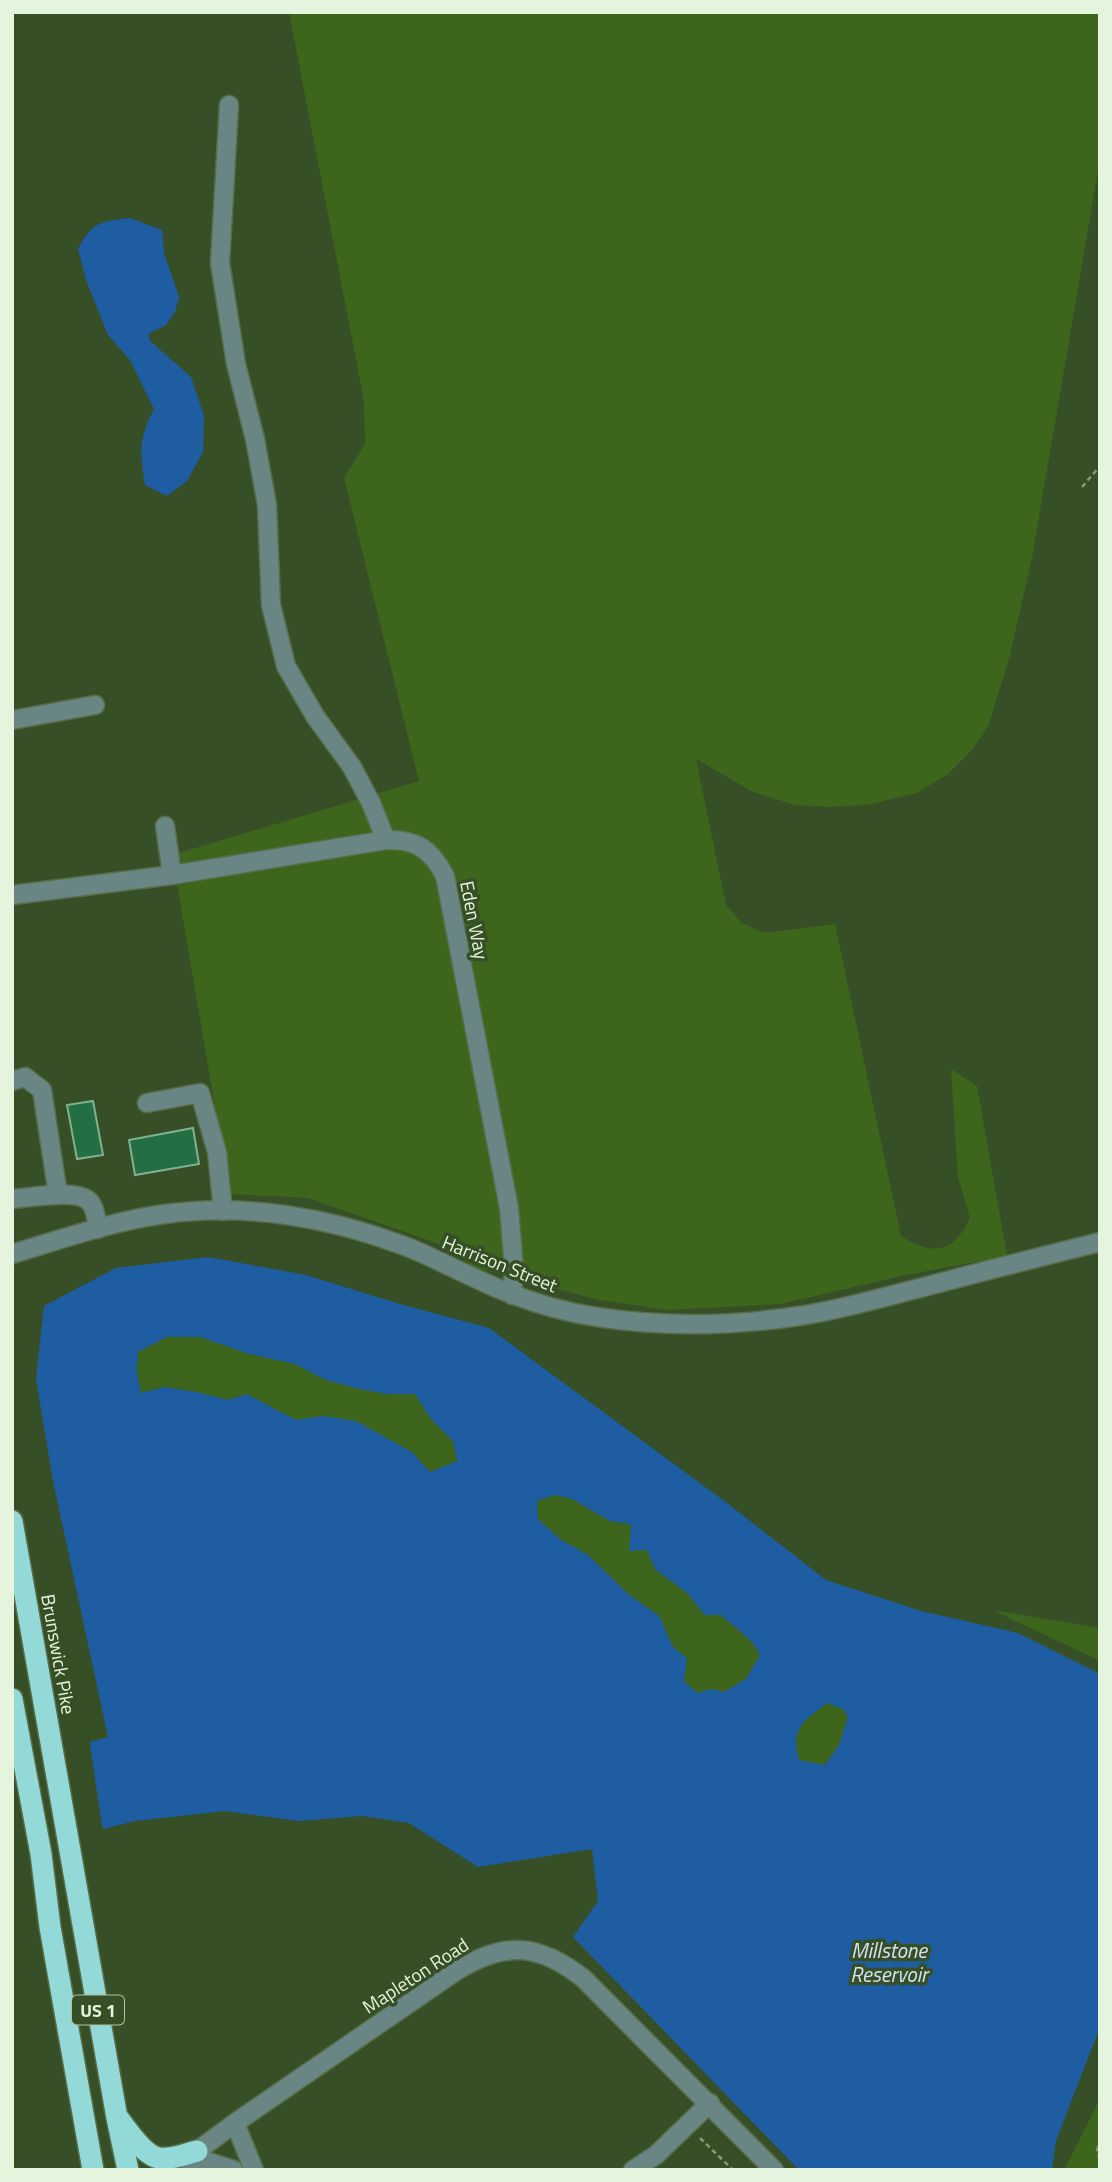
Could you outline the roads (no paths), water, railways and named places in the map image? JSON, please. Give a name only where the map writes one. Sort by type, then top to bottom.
[{"type":"highway","name":"Brunswick Pike","points":[[12,1521],[117,2118]]},
{"type":"highway","name":"US 1","points":[[12,1699],[41,1854],[50,1927],[91,2166]]},
{"type":"highway","name":"US 1","points":[[117,2118],[128,2170]]},
{"type":"highway","points":[[117,2118],[154,2157],[194,2161]]},
{"type":"highway","points":[[181,2170],[194,2161]]},
{"type":"street","points":[[229,105],[220,262],[236,364],[255,439],[267,505],[271,605],[286,666],[315,716],[352,767],[386,840]]},
{"type":"street","points":[[12,720],[95,705]]},
{"type":"street","points":[[165,826],[172,875]]},
{"type":"street","name":"Eden Way","points":[[12,895],[172,875],[386,840],[407,841],[428,851],[445,876],[509,1208],[514,1269],[512,1294]]},
{"type":"street","points":[[12,1081],[25,1077],[42,1090],[58,1195]]},
{"type":"street","points":[[147,1103],[201,1093],[217,1152],[223,1211]]},
{"type":"street","points":[[12,1199],[58,1195],[85,1199],[91,1204],[98,1229]]},
{"type":"street","name":"Harrison Street","points":[[12,1254],[98,1229],[166,1214],[223,1211],[299,1217],[351,1228],[404,1245],[512,1294],[572,1313],[622,1320],[703,1324],[771,1320],[830,1311],[1100,1242]]},
{"type":"street","name":"Mapleton Road","points":[[194,2161],[235,2123],[456,1971],[476,1959],[511,1949],[546,1955],[565,1964],[583,1978],[774,2170]]},
{"type":"street","points":[[634,2170],[656,2154],[709,2103]]},
{"type":"street","points":[[235,2123],[254,2170]]},
{"type":"street","points":[[194,2161],[209,2162],[234,2170]]},
{"type":"water","points":[[130,218],[162,230],[164,253],[179,297],[175,312],[165,326],[149,333],[149,340],[191,377],[204,416],[203,452],[187,481],[167,496],[145,485],[142,446],[145,429],[154,409],[130,360],[108,335],[86,280],[78,249],[88,233],[98,224]]},
{"type":"water","name":"Millstone Reservoir","points":[[208,1257],[306,1275],[489,1328],[727,1503],[826,1580],[921,1611],[1018,1633],[1100,1674],[1100,2027],[1056,2141],[1052,2170],[799,2170],[573,1937],[598,1901],[592,1849],[478,1867],[409,1823],[362,1816],[299,1821],[225,1811],[135,1821],[12,1851],[12,1763],[108,1737],[53,1481],[36,1379],[44,1306],[116,1268]],"holes":[[[167,1337],[200,1337],[249,1354],[295,1364],[326,1380],[359,1389],[387,1394],[415,1394],[431,1419],[453,1441],[457,1461],[430,1472],[412,1452],[356,1421],[323,1416],[296,1420],[247,1394],[227,1400],[164,1387],[141,1393],[137,1372],[138,1352]],[[555,1495],[572,1499],[610,1521],[631,1524],[629,1551],[647,1550],[655,1569],[687,1593],[705,1615],[721,1615],[756,1648],[760,1655],[746,1679],[724,1692],[711,1689],[697,1693],[684,1681],[687,1658],[673,1647],[659,1616],[627,1593],[588,1555],[560,1539],[538,1519],[537,1501]],[[827,1703],[843,1709],[848,1717],[839,1745],[825,1765],[799,1760],[796,1740],[806,1721]]]}]
